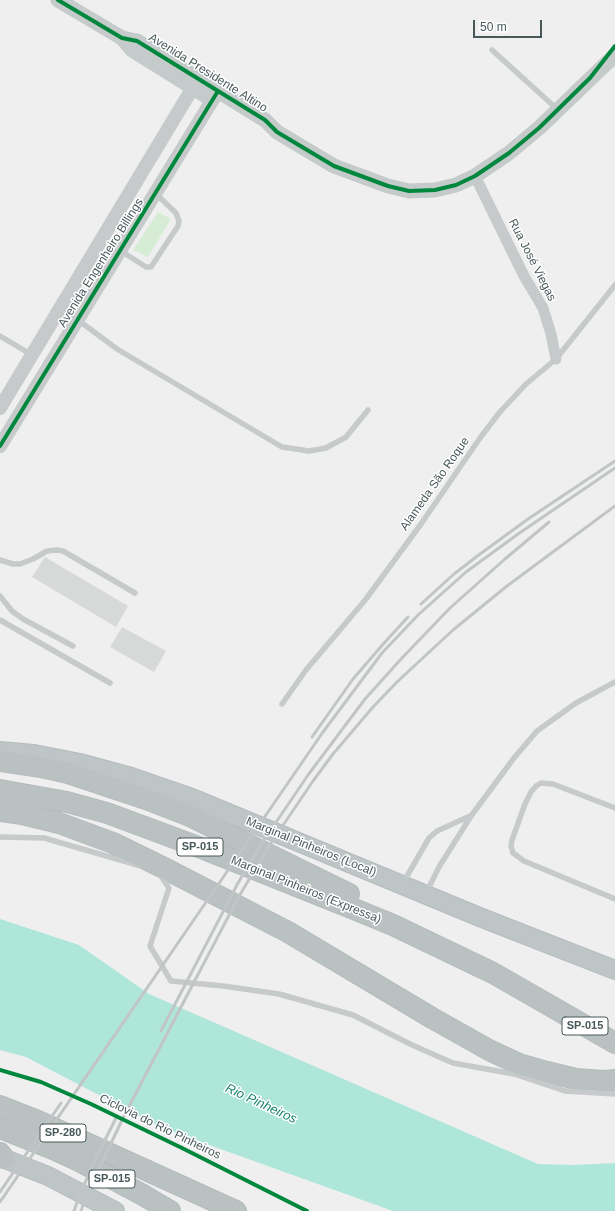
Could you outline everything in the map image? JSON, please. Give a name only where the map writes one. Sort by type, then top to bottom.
[{"type":"highway","name":"Marginal Pinheiros (Local)","points":[[0,751],[34,754],[80,763],[131,777],[192,798],[402,885],[615,970]]},
{"type":"highway","points":[[0,761],[41,767],[68,773],[146,799],[190,816],[342,890],[376,910],[393,925]]},
{"type":"highway","name":"Marginal Pinheiros (Expressa)","points":[[0,790],[67,802],[107,813],[204,849],[393,925],[493,974],[615,1043]]},
{"type":"highway","points":[[0,811],[22,814],[59,824],[113,843],[288,932],[432,1018],[489,1050],[519,1064],[576,1078],[604,1081],[615,1080]]},
{"type":"highway","name":"SP-280","points":[[0,1106],[38,1121],[236,1211]]},
{"type":"highway","name":"SP-015","points":[[0,1128],[77,1160],[170,1211]]},
{"type":"highway","points":[[1,1156],[48,1176],[115,1211]]},
{"type":"main road","name":"Avenida Presidente Altino","points":[[58,0],[122,38],[132,50],[196,83],[260,129],[277,132],[334,166],[388,186],[409,191],[434,190],[456,185],[476,176],[539,128],[615,55]]},
{"type":"main road","name":"Avenida Presidente Altino","points":[[590,78],[615,46]]},
{"type":"street","name":"Avenida Engenheiro Billings","points":[[0,408],[196,83]]},
{"type":"street","name":"Avenida Engenheiro Billings","points":[[0,446],[216,96]]},
{"type":"street","name":"Rua José Viegas","points":[[476,176],[524,276],[543,308],[551,334],[556,358]]},
{"type":"street","points":[[115,217],[134,229]]},
{"type":"lane","points":[[492,50],[558,110]]},
{"type":"lane","points":[[121,252],[146,266],[151,267],[178,226],[179,222],[176,213],[156,194]]},
{"type":"lane","name":"Alameda São Roque","points":[[282,704],[306,670],[366,599],[422,524],[480,438],[499,413],[526,384],[556,358],[615,285]]},
{"type":"lane","points":[[60,309],[78,320],[117,349],[282,447],[309,451],[326,448],[346,438],[368,410]]},
{"type":"lane","points":[[0,336],[32,355]]},
{"type":"lane","points":[[0,560],[13,564],[20,564],[47,551],[63,551],[135,592]]},
{"type":"lane","points":[[0,596],[12,611],[23,619],[73,646]]},
{"type":"lane","points":[[0,620],[110,683]]},
{"type":"lane","points":[[425,894],[439,867],[470,816],[514,758],[537,731],[576,703],[615,682]]},
{"type":"lane","points":[[615,808],[553,784],[541,783],[531,792],[525,804],[511,846],[514,853],[524,861],[615,899]]},
{"type":"lane","points":[[402,885],[429,838],[437,831],[470,816]]},
{"type":"lane","points":[[0,837],[44,838],[157,871],[169,888],[150,946],[170,981],[279,994],[353,1015],[412,1045],[453,1063],[514,1074],[565,1091],[615,1094]]},
{"type":"shaded area","points":[[158,212],[171,219],[148,257],[133,250]]},
{"type":"water","name":"Rio Pinheiros","points":[[0,919],[79,945],[149,994],[538,1164],[574,1165],[615,1163],[615,1211],[393,1211],[162,1128],[26,1057],[0,1050]]},
{"type":"building","points":[[45,557],[128,606],[116,627],[32,577]]},
{"type":"building","points":[[122,627],[166,651],[154,672],[110,647]]},
{"type":"railway","points":[[421,604],[454,574],[476,557],[528,519],[615,461]]},
{"type":"railway","points":[[0,1202],[323,732],[382,653],[418,615],[466,572],[518,534],[615,468]]},
{"type":"railway","points":[[81,1211],[86,1196],[123,1118],[238,898],[269,846],[333,754],[373,707],[397,682],[453,630],[507,586],[615,506]]},
{"type":"railway","points":[[161,1031],[238,883],[262,843],[308,775],[365,699],[450,608],[549,522]]},
{"type":"railway","points":[[312,737],[353,679],[408,617]]},
{"type":"railway","points":[[0,1192],[61,1103]]},
{"type":"railway","points":[[74,1211],[98,1154],[117,1116]]},
{"type":"cycle path","points":[[58,0],[122,38],[137,41],[265,120],[277,132],[334,166],[388,186],[409,191],[435,190],[456,185],[475,176],[509,153],[539,128],[590,78],[615,46]]},
{"type":"cycle path","points":[[0,446],[218,91]]},
{"type":"cycle path","name":"Ciclovia do Rio Pinheiros","points":[[0,1070],[41,1082],[91,1104],[307,1211]]}]
